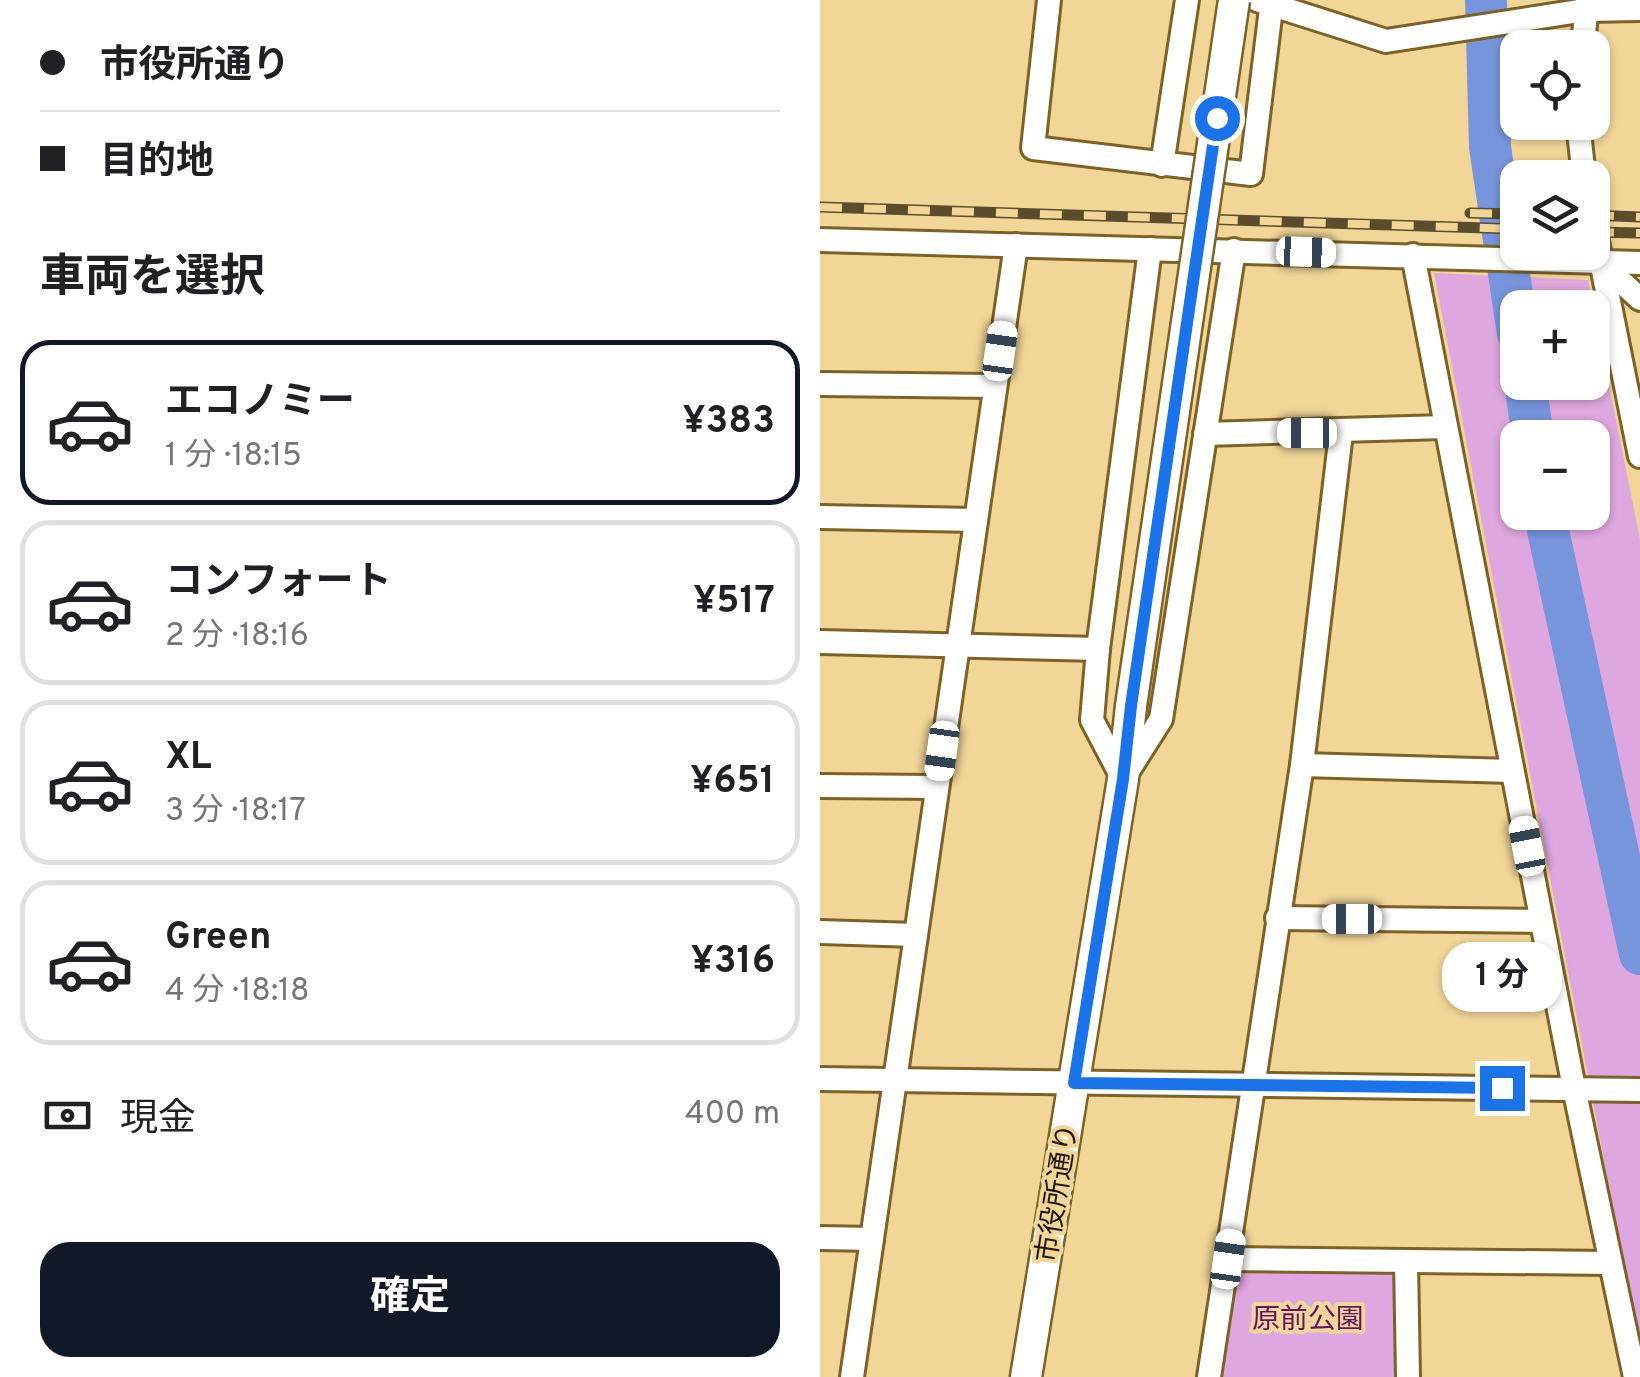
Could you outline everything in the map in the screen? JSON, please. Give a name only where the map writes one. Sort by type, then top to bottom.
[{"type":"street","points":[[1049,0],[1033,148],[1251,174],[1266,2],[1386,41],[1429,37],[1586,5],[1640,9]]},
{"type":"street","points":[[1162,164],[1187,0]]},
{"type":"street","name":"市役所通り","points":[[1026,1377],[1123,779],[1234,0]]},
{"type":"street","points":[[1584,30],[1586,5]]},
{"type":"street","points":[[820,240],[1500,258]]},
{"type":"street","points":[[852,1377],[1016,245]]},
{"type":"street","points":[[1123,779],[1092,720],[1150,248]]},
{"type":"street","points":[[1123,779],[1161,718],[1234,250]]},
{"type":"street","points":[[1413,255],[1541,922],[1585,1088],[1609,1262],[1635,1377]]},
{"type":"street","points":[[1610,264],[1640,263]]},
{"type":"street","points":[[1603,270],[1640,456]]},
{"type":"street","points":[[1609,270],[1640,299]]},
{"type":"street","points":[[820,384],[996,386]]},
{"type":"street","points":[[1204,434],[1445,427]]},
{"type":"street","points":[[1209,1377],[1302,765],[1341,433]]},
{"type":"street","points":[[820,516],[976,520]]},
{"type":"street","points":[[820,642],[1098,648]]},
{"type":"street","points":[[1302,765],[1512,771]]},
{"type":"street","points":[[820,786],[937,787]]},
{"type":"street","points":[[1277,918],[1541,922]]},
{"type":"street","points":[[820,932],[916,935]]},
{"type":"street","points":[[820,1079],[1640,1090]]},
{"type":"street","points":[[820,1238],[872,1239]]},
{"type":"street","points":[[1228,1259],[1609,1262]]},
{"type":"street","points":[[1406,1261],[1408,1377]]},
{"type":"green space","points":[[1434,273],[1588,280],[1590,290],[1500,290],[1500,400],[1610,400],[1610,390],[1640,539],[1640,1347]]},
{"type":"green space","name":"原前公園","points":[[1227,1259],[1406,1261],[1408,1377],[1209,1377]]},
{"type":"waterway","points":[[1486,0],[1490,147],[1511,290]]},
{"type":"waterway","points":[[1528,400],[1530,420]]},
{"type":"waterway","points":[[1548,530],[1640,954]]},
{"type":"railway","points":[[820,207],[1500,228]]},
{"type":"railway","points":[[1470,213],[1500,214]]},
{"type":"railway","points":[[1610,216],[1640,217]]},
{"type":"railway","points":[[1610,232],[1640,233]]},
{"type":"route","points":[[1217,118],[1123,779],[1074,1083],[1502,1088]]}]
